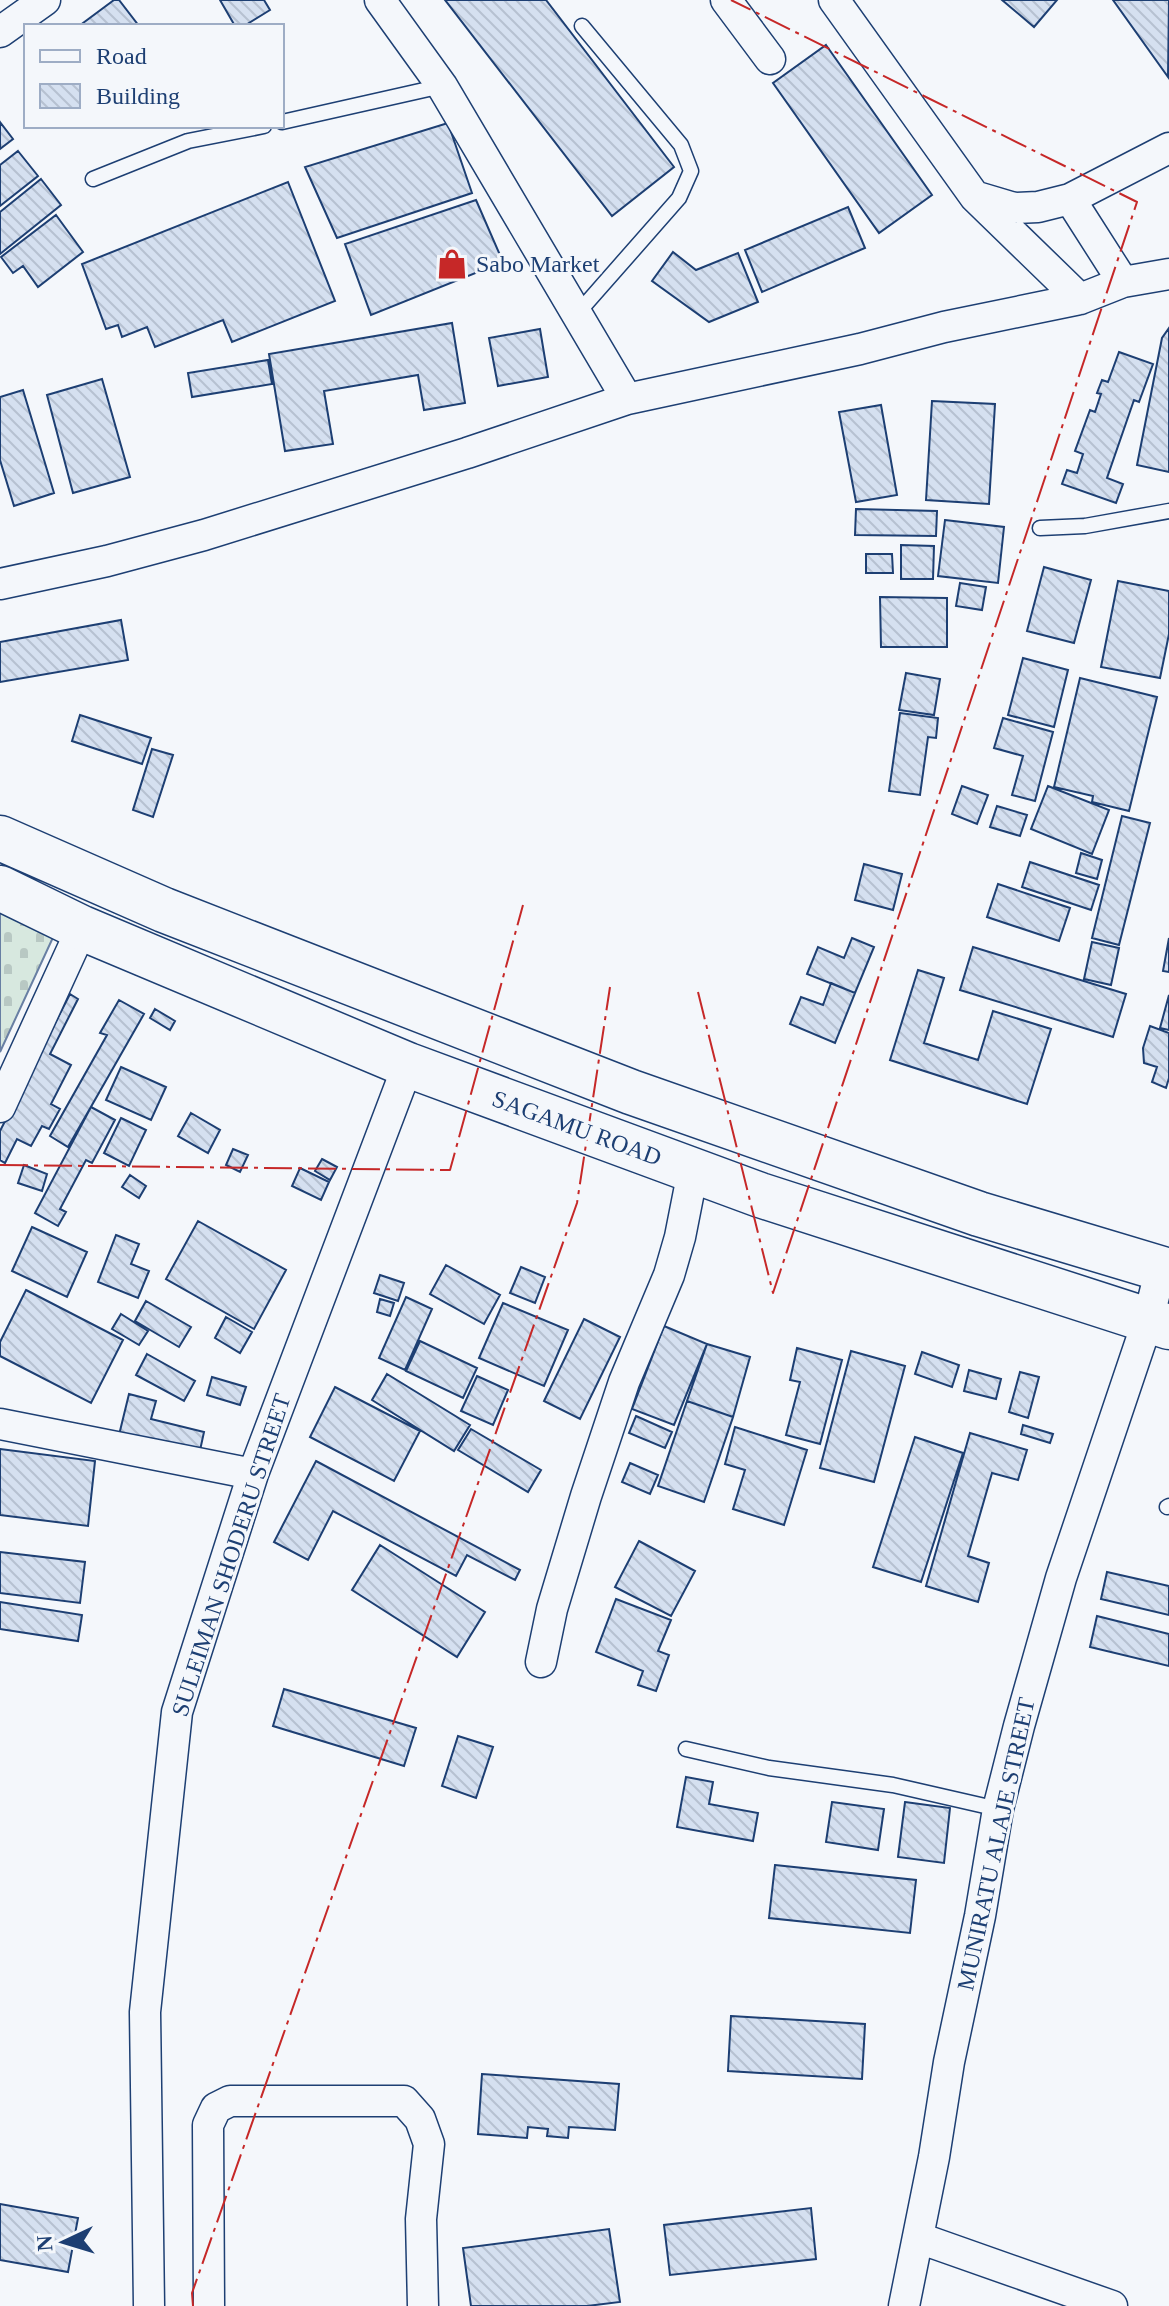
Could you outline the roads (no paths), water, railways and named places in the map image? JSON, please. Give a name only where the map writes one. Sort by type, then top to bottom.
[{"type":"highway","points":[[0,838],[164,910],[631,1092],[979,1214],[1165,1269]]},
{"type":"highway","name":"SAGAMU ROAD","points":[[0,888],[82,928],[408,1065],[693,1171],[1158,1324]]},
{"type":"street","points":[[0,32],[45,0]]},
{"type":"street","points":[[380,0],[442,86],[627,399]]},
{"type":"street","points":[[726,0],[770,59]]},
{"type":"street","points":[[834,0],[975,197],[1080,299]]},
{"type":"street","points":[[975,197],[1014,208],[1038,207],[1070,199],[1169,148]]},
{"type":"street","points":[[1070,199],[1123,282]]},
{"type":"street","points":[[0,584],[107,561],[204,535],[467,453],[627,399],[860,349],[955,324],[1080,299],[1123,282],[1169,274]]},
{"type":"street","points":[[0,1107],[82,928]]},
{"type":"street","name":"SULEIMAN SHODERU STREET","points":[[149,2306],[145,2012],[177,1712],[253,1474],[408,1065]]},
{"type":"street","points":[[541,1662],[552,1609],[624,1382],[669,1275],[693,1171]]},
{"type":"street","name":"MUNIRATU ALAJE STREET","points":[[904,2306],[998,1809],[1061,1578],[1158,1324],[1165,1269]]},
{"type":"street","points":[[0,1424],[253,1474]]},
{"type":"street","points":[[209,2306],[208,2125],[216,2108],[230,2101],[404,2101],[420,2119],[429,2144],[421,2219],[423,2306]]},
{"type":"street","points":[[919,2238],[1112,2306]]},
{"type":"lane","points":[[577,314],[679,198],[691,171],[681,145],[582,26]]},
{"type":"lane","points":[[284,122],[442,86]]},
{"type":"lane","points":[[93,179],[188,141],[254,128]]},
{"type":"lane","points":[[1040,528],[1085,526],[1169,511]]},
{"type":"lane","points":[[686,1749],[769,1768],[893,1785],[998,1809]]},
{"type":"place","name":"Sabo Market","points":[[452,264]]}]
